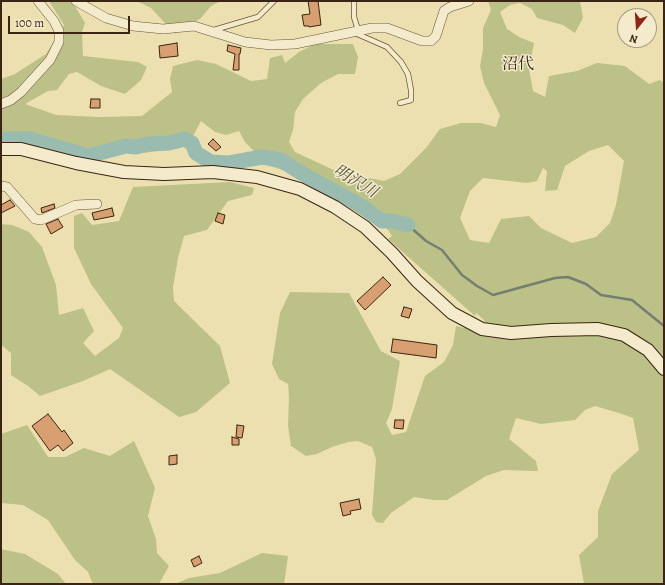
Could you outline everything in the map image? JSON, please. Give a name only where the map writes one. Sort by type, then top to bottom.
[{"type":"street","points":[[1,104],[11,100],[21,92],[50,60],[58,42],[58,31],[56,26],[38,1]]},
{"type":"street","points":[[76,1],[106,18],[133,26],[163,29],[194,26],[245,42],[271,45],[295,44],[355,30],[372,28],[388,28],[422,41],[431,40],[436,36],[444,11],[450,7],[469,1]]},
{"type":"street","points":[[1,150],[21,149],[76,163],[124,172],[164,174],[213,172],[257,176],[300,189],[335,207],[365,227],[392,253],[417,281],[452,314],[482,329],[511,333],[598,329],[624,335],[648,350],[664,369]]},
{"type":"street","points":[[1,186],[7,187],[35,219],[41,220],[76,205],[97,204]]},
{"type":"lane","points":[[211,32],[258,17],[274,1]]},
{"type":"lane","points":[[354,1],[355,30],[387,47],[401,62],[408,74],[412,90],[411,100],[400,103]]},
{"type":"green space","points":[[49,1],[72,1],[85,23],[82,32],[83,56],[138,62],[147,67],[141,80],[125,94],[101,86],[77,72],[69,74],[57,90],[48,91],[25,104],[56,115],[99,117],[142,116],[172,92],[170,79],[173,66],[197,60],[216,64],[251,81],[267,79],[270,58],[282,55],[285,63],[299,52],[315,44],[353,44],[358,57],[355,74],[338,74],[321,83],[303,99],[295,112],[293,130],[289,142],[295,152],[338,172],[384,181],[400,174],[426,148],[440,129],[461,123],[481,123],[496,127],[500,115],[484,83],[480,66],[483,50],[483,28],[491,10],[488,1],[580,1],[583,18],[575,33],[563,25],[537,18],[532,9],[520,3],[510,5],[500,12],[507,29],[519,37],[534,43],[529,69],[533,91],[545,97],[549,76],[577,71],[597,63],[625,66],[649,84],[660,80],[664,83],[664,584],[584,584],[579,555],[598,537],[598,511],[612,474],[639,450],[633,418],[595,406],[585,410],[575,420],[541,424],[516,418],[509,439],[536,461],[538,471],[504,470],[486,476],[447,500],[414,497],[391,513],[383,523],[376,522],[372,515],[376,459],[372,447],[358,441],[348,442],[317,454],[306,456],[291,446],[288,426],[288,384],[279,379],[272,364],[280,313],[290,292],[349,293],[381,351],[400,361],[392,409],[386,423],[392,435],[406,432],[425,376],[444,362],[453,345],[456,326],[492,334],[483,319],[476,313],[475,316],[388,239],[392,236],[382,221],[361,215],[294,174],[267,165],[245,142],[239,131],[226,135],[215,132],[201,121],[193,136],[181,148],[143,153],[121,152],[86,159],[1,145],[1,79],[15,74],[46,54],[64,25]],"holes":[[[608,145],[624,161],[616,205],[610,223],[596,237],[572,243],[541,228],[529,216],[501,219],[489,243],[470,240],[460,218],[470,191],[483,178],[527,183],[537,181],[543,168],[547,171],[545,191],[557,190],[565,166],[589,151]]]},
{"type":"green space","points":[[137,1],[221,1],[211,6],[201,18],[175,34],[151,8]]},
{"type":"green space","points":[[230,182],[254,188],[252,195],[228,201],[207,230],[184,236],[178,258],[173,287],[174,301],[220,346],[230,383],[196,412],[179,417],[110,369],[83,381],[40,396],[11,375],[11,353],[1,345],[1,224],[12,225],[29,232],[42,247],[56,285],[59,315],[83,308],[94,331],[83,343],[95,356],[119,338],[123,328],[91,284],[74,248],[74,216],[82,213],[92,225],[119,221],[133,187]]},
{"type":"green space","points":[[27,425],[48,457],[65,457],[84,448],[110,456],[134,441],[155,488],[148,516],[156,539],[157,553],[169,566],[159,584],[93,584],[88,572],[75,560],[48,520],[23,505],[1,503],[1,434]]},
{"type":"green space","points":[[1,549],[25,554],[58,574],[66,584],[1,584]]},
{"type":"green space","points":[[262,553],[288,556],[284,584],[175,584],[189,578],[220,573]]},
{"type":"building","points":[[308,1],[318,1],[321,25],[309,27],[304,26],[302,15],[310,14]]},
{"type":"building","points":[[177,43],[178,56],[160,58],[159,46]]},
{"type":"building","points":[[228,45],[241,48],[239,54],[239,70],[233,70],[235,54],[227,51]]},
{"type":"building","points":[[91,99],[100,99],[100,108],[90,108]]},
{"type":"building","points":[[213,139],[221,147],[216,151],[208,144]]},
{"type":"building","points":[[10,200],[15,206],[1,213],[1,205]]},
{"type":"building","points":[[54,204],[55,208],[42,213],[41,208]]},
{"type":"building","points":[[112,208],[114,216],[94,220],[92,213]]},
{"type":"building","points":[[218,213],[225,215],[223,224],[215,221]]},
{"type":"building","points":[[58,219],[63,227],[51,234],[46,224]]},
{"type":"building","points":[[383,277],[391,285],[365,310],[357,301]]},
{"type":"building","points":[[404,307],[412,309],[409,318],[401,316]]},
{"type":"building","points":[[393,339],[437,345],[436,358],[391,352]]},
{"type":"building","points":[[48,414],[62,432],[64,430],[73,443],[63,451],[58,445],[50,451],[32,426]]},
{"type":"building","points":[[395,420],[404,420],[403,429],[394,428]]},
{"type":"building","points":[[237,425],[244,426],[242,438],[236,437]]},
{"type":"building","points":[[232,437],[239,439],[239,445],[232,445]]},
{"type":"building","points":[[177,455],[177,464],[169,465],[169,456]]},
{"type":"building","points":[[359,499],[361,509],[350,511],[351,514],[343,516],[340,503]]},
{"type":"building","points":[[199,556],[202,563],[194,567],[191,560]]},
{"type":"waterway","name":"明沢川","points":[[1,139],[30,139],[88,156],[126,146],[136,147],[148,144],[169,143],[184,139],[192,143],[196,153],[211,162],[229,163],[262,157],[281,160],[301,173],[360,205],[382,221],[392,221],[408,225]]},
{"type":"waterway","name":"明沢川","points":[[408,225],[426,241],[442,250],[462,275],[493,295],[555,278],[568,277],[586,284],[601,295],[632,300],[664,326]]},
{"type":"district","name":"沼代","points":[[518,65]]}]
